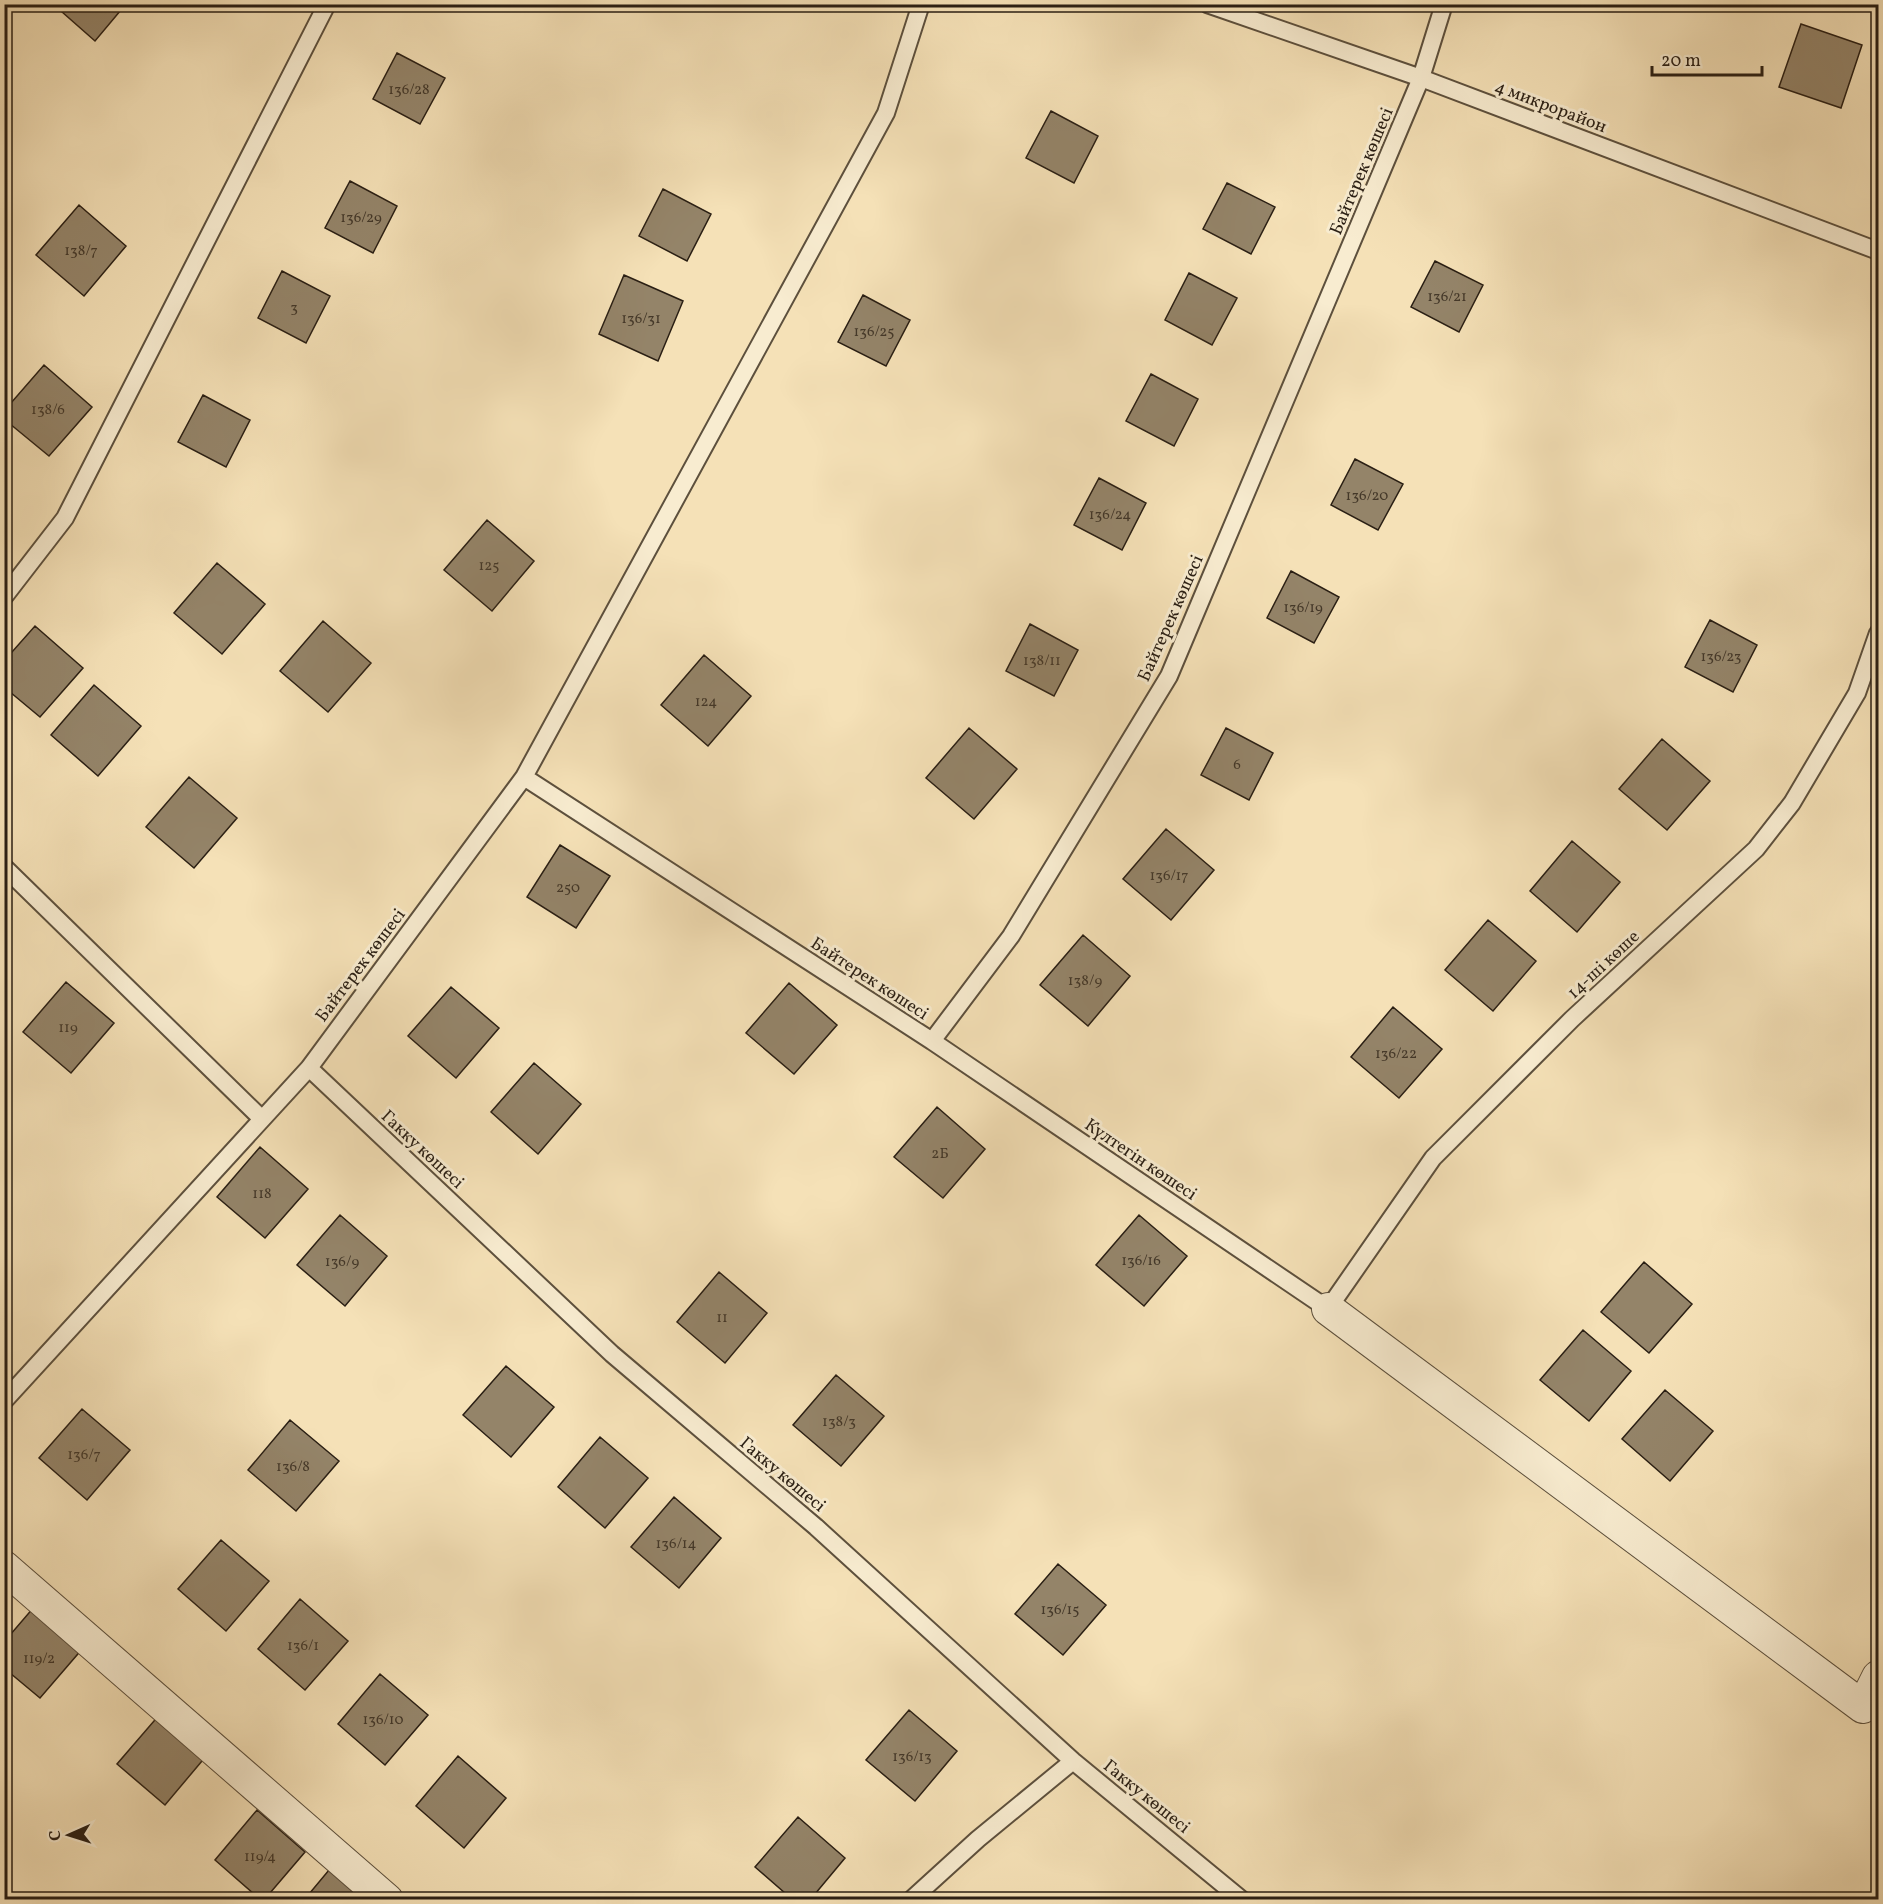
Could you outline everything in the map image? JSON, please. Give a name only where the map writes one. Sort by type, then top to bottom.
[{"type":"street","points":[[1328,1309],[1863,1707],[1878,1677]]},
{"type":"street","points":[[4,1567],[387,1899]]},
{"type":"lane","points":[[4,597],[64,518],[327,4]]},
{"type":"lane","points":[[524,777],[886,113],[921,4]]},
{"type":"lane","name":"4 микрорайон","points":[[1207,4],[1421,78],[1878,251]]},
{"type":"lane","name":"Байтерек көшесі","points":[[4,1401],[309,1068],[524,777],[932,1041],[1011,936],[1169,676],[1421,78],[1444,4]]},
{"type":"lane","name":"14-ші көше","points":[[1328,1309],[1432,1158],[1572,1019],[1756,849],[1792,803],[1857,693],[1878,633]]},
{"type":"lane","points":[[4,867],[262,1119]]},
{"type":"lane","name":"Күлтегін көшесі","points":[[932,1041],[1328,1309]]},
{"type":"lane","name":"Гакку көшесі","points":[[309,1068],[612,1354],[816,1527],[1073,1761],[1242,1899]]},
{"type":"lane","points":[[911,1899],[978,1839],[1073,1761]]},
{"type":"building","points":[[53,4],[126,4],[95,41]]},
{"type":"building","points":[[726,4],[741,4],[737,11]]},
{"type":"building","points":[[1801,24],[1862,45],[1841,108],[1779,87]]},
{"type":"building","points":[[397,53],[445,78],[420,124],[373,99]]},
{"type":"building","points":[[1051,111],[1098,136],[1074,183],[1026,158]]},
{"type":"building","points":[[350,181],[397,206],[373,253],[325,228]]},
{"type":"building","points":[[1227,183],[1275,207],[1251,254],[1203,229]]},
{"type":"building","points":[[663,189],[711,214],[687,261],[639,236]]},
{"type":"building","points":[[79,205],[126,246],[84,296],[36,255]]},
{"type":"building","points":[[1435,261],[1483,285],[1459,332],[1411,307]]},
{"type":"building","points":[[282,271],[330,296],[306,343],[258,318]]},
{"type":"building","points":[[1189,273],[1237,298],[1212,345],[1165,320]]},
{"type":"building","points":[[624,275],[683,301],[658,361],[599,334]]},
{"type":"building","points":[[863,295],[910,320],[886,366],[838,342]]},
{"type":"building","points":[[44,365],[92,407],[49,456],[4,419],[4,411]]},
{"type":"building","points":[[1151,374],[1198,399],[1174,446],[1126,421]]},
{"type":"building","points":[[203,395],[250,420],[226,467],[178,442]]},
{"type":"building","points":[[1355,459],[1403,484],[1378,530],[1331,505]]},
{"type":"building","points":[[1099,478],[1146,503],[1122,550],[1074,525]]},
{"type":"building","points":[[487,520],[534,561],[492,611],[444,570]]},
{"type":"building","points":[[217,563],[265,604],[222,654],[174,613]]},
{"type":"building","points":[[1291,571],[1339,597],[1314,643],[1267,618]]},
{"type":"building","points":[[1710,620],[1757,645],[1733,692],[1685,667]]},
{"type":"building","points":[[323,621],[371,663],[328,712],[280,671]]},
{"type":"building","points":[[1030,624],[1078,650],[1054,696],[1006,671]]},
{"type":"building","points":[[35,626],[83,668],[40,717],[4,687],[4,661]]},
{"type":"building","points":[[704,655],[751,696],[708,746],[661,705]]},
{"type":"building","points":[[94,685],[141,726],[98,776],[51,735]]},
{"type":"building","points":[[969,728],[1017,769],[974,819],[926,778]]},
{"type":"building","points":[[1226,728],[1273,753],[1249,800],[1201,775]]},
{"type":"building","points":[[1662,739],[1710,781],[1667,830],[1619,789]]},
{"type":"building","points":[[189,777],[237,818],[194,868],[146,827]]},
{"type":"building","points":[[1166,829],[1214,870],[1171,920],[1123,879]]},
{"type":"building","points":[[1572,841],[1620,882],[1577,932],[1530,891]]},
{"type":"building","points":[[560,845],[610,876],[576,928],[527,897]]},
{"type":"building","points":[[1488,920],[1536,961],[1493,1011],[1445,970]]},
{"type":"building","points":[[1083,935],[1130,976],[1088,1026],[1040,985]]},
{"type":"building","points":[[66,982],[114,1023],[71,1073],[23,1032]]},
{"type":"building","points":[[789,983],[837,1025],[794,1074],[746,1033]]},
{"type":"building","points":[[451,987],[499,1028],[456,1078],[408,1036]]},
{"type":"building","points":[[1393,1007],[1442,1049],[1399,1098],[1351,1057]]},
{"type":"building","points":[[534,1063],[581,1104],[538,1154],[491,1112]]},
{"type":"building","points":[[937,1107],[985,1149],[943,1198],[894,1157]]},
{"type":"building","points":[[260,1147],[308,1189],[265,1238],[217,1197]]},
{"type":"building","points":[[340,1215],[387,1256],[345,1306],[297,1265]]},
{"type":"building","points":[[1139,1215],[1187,1256],[1144,1306],[1096,1265]]},
{"type":"building","points":[[1644,1262],[1692,1304],[1649,1353],[1601,1312]]},
{"type":"building","points":[[719,1272],[767,1313],[725,1363],[677,1322]]},
{"type":"building","points":[[1583,1330],[1631,1371],[1589,1421],[1540,1380]]},
{"type":"building","points":[[506,1366],[554,1407],[511,1457],[463,1415]]},
{"type":"building","points":[[836,1375],[884,1416],[841,1466],[793,1425]]},
{"type":"building","points":[[1665,1390],[1713,1431],[1670,1481],[1622,1439]]},
{"type":"building","points":[[82,1409],[130,1450],[87,1500],[39,1458]]},
{"type":"building","points":[[290,1420],[339,1461],[296,1511],[248,1470]]},
{"type":"building","points":[[600,1437],[648,1478],[605,1528],[558,1487]]},
{"type":"building","points":[[674,1497],[721,1538],[679,1588],[631,1547]]},
{"type":"building","points":[[221,1540],[269,1581],[226,1631],[178,1589]]},
{"type":"building","points":[[1058,1564],[1106,1605],[1063,1655],[1015,1614]]},
{"type":"building","points":[[300,1599],[348,1641],[305,1690],[258,1649]]},
{"type":"building","points":[[34,1607],[83,1648],[40,1698],[4,1668],[4,1642]]},
{"type":"building","points":[[380,1674],[428,1715],[385,1765],[338,1724]]},
{"type":"building","points":[[909,1710],[957,1751],[915,1801],[866,1760]]},
{"type":"building","points":[[160,1714],[207,1755],[165,1805],[117,1764]]},
{"type":"building","points":[[458,1756],[506,1798],[464,1848],[416,1806]]},
{"type":"building","points":[[257,1810],[305,1852],[264,1900],[261,1900],[215,1860]]},
{"type":"building","points":[[798,1817],[845,1858],[810,1900],[793,1900],[755,1867]]},
{"type":"building","points":[[334,1864],[375,1900],[304,1900]]}]
